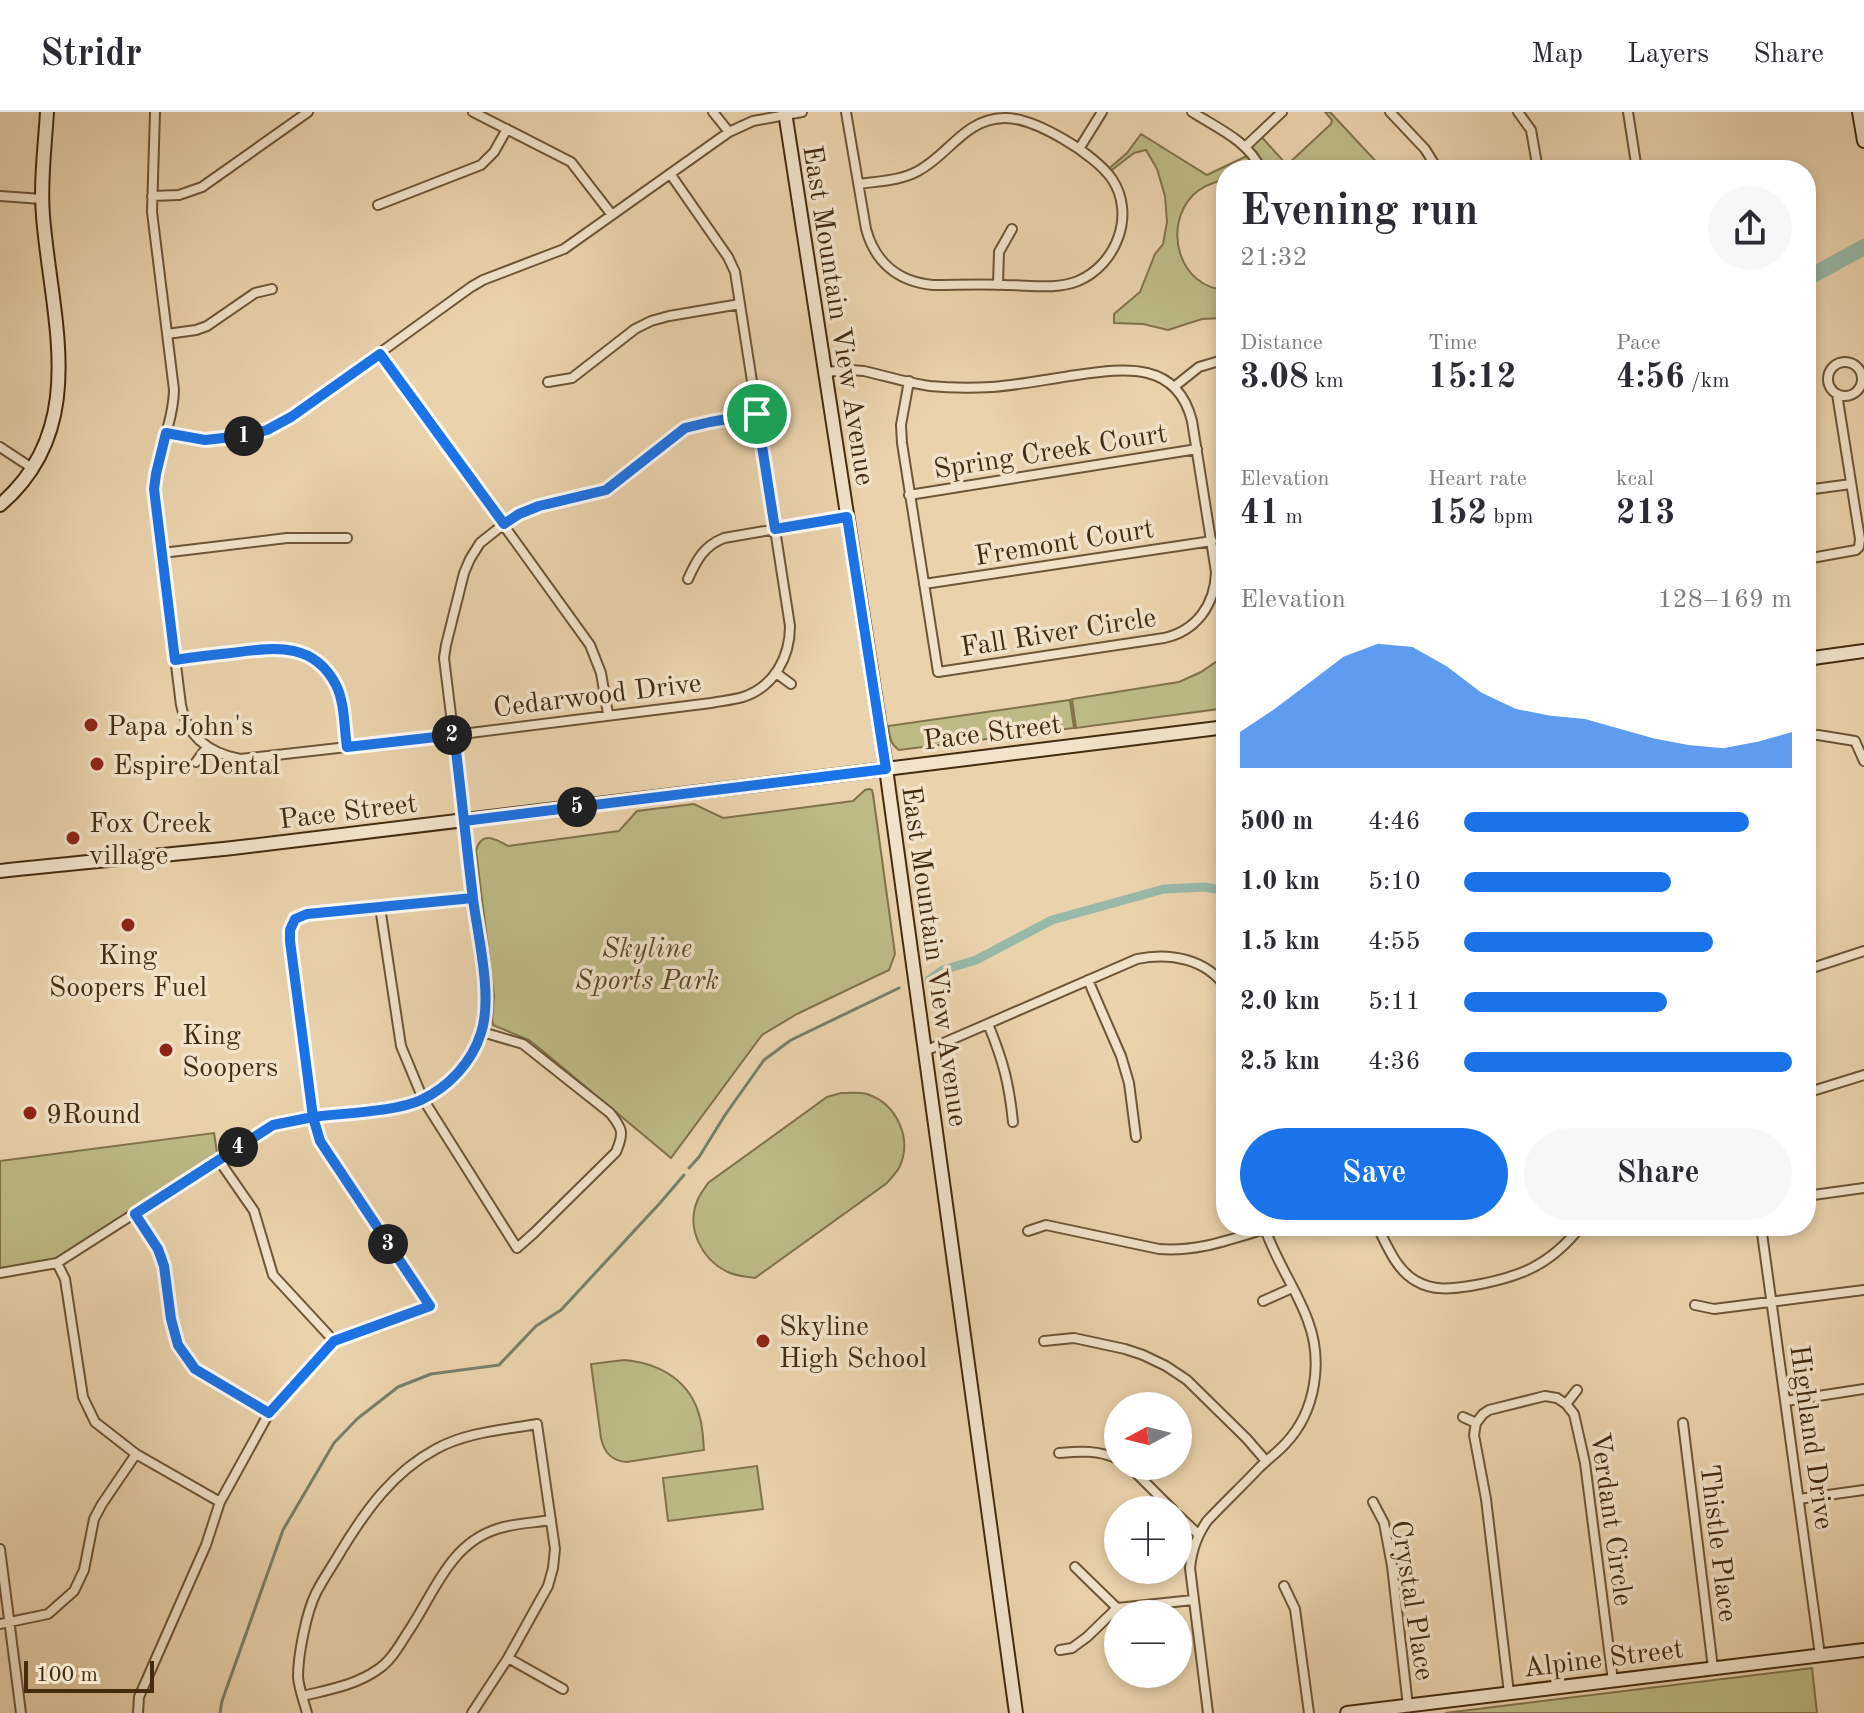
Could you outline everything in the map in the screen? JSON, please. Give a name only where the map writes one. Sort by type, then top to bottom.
[{"type":"street","points":[[0,505],[32,468],[44,446],[58,401],[60,374],[42,199],[47,112]]},
{"type":"street","points":[[155,112],[152,212],[174,396],[154,484],[183,715],[191,731],[207,747],[196,762]]},
{"type":"street","points":[[152,196],[179,195],[198,190],[308,112]]},
{"type":"street","points":[[473,112],[571,162],[612,215]]},
{"type":"street","points":[[713,112],[729,132]]},
{"type":"street","points":[[166,433],[205,440],[267,430],[291,417],[475,284],[564,249],[729,132],[753,121],[802,112]]},
{"type":"street","points":[[846,112],[859,184],[870,243],[891,271],[910,281],[926,285],[1049,286],[1070,283],[1096,270],[1111,253],[1121,230],[1120,197],[1107,172],[1079,149],[1025,121],[990,119],[967,130],[928,165],[914,173],[859,184]]},
{"type":"street","points":[[1079,149],[1102,112]]},
{"type":"street","points":[[1192,112],[1246,146],[1256,160]]},
{"type":"street","points":[[1246,146],[1282,112]]},
{"type":"street","points":[[1390,112],[1432,160]]},
{"type":"street","points":[[1518,112],[1531,130],[1536,160]]},
{"type":"street","points":[[1628,112],[1635,160]]},
{"type":"street","points":[[1859,112],[1864,141]]},
{"type":"street","name":"East Mountain View Avenue","points":[[785,113],[886,769],[1016,1713]]},
{"type":"street","points":[[378,205],[481,165],[494,152],[507,129]]},
{"type":"street","points":[[671,175],[730,260],[735,272],[790,626],[786,654],[776,673],[791,684]]},
{"type":"street","points":[[0,196],[42,199]]},
{"type":"street","points":[[998,285],[999,252],[1012,229]]},
{"type":"street","points":[[167,334],[205,327],[255,293],[272,289]]},
{"type":"street","points":[[548,382],[572,378],[635,329],[651,321],[740,304]]},
{"type":"street","points":[[380,354],[593,651],[603,679],[608,714]]},
{"type":"street","points":[[825,372],[855,370],[932,386],[990,387],[1125,369],[1157,376],[1174,387],[1199,367],[1216,362]]},
{"type":"street","points":[[1844,362],[1850,363],[1863,376],[1861,385],[1854,393],[1843,396],[1833,391],[1828,381],[1834,366],[1844,362]]},
{"type":"street","name":"Fall River Circle","points":[[909,381],[901,433],[938,672],[1164,638],[1190,627],[1205,610],[1215,588],[1212,541],[1190,411],[1174,387]]},
{"type":"street","points":[[1816,557],[1859,547],[1837,394]]},
{"type":"street","points":[[0,1273],[57,1263],[273,1125],[405,1105],[423,1099],[453,1078],[470,1057],[482,1032],[485,992],[445,662],[446,645],[470,559],[480,543],[519,514],[606,490],[685,428],[757,414]]},
{"type":"street","points":[[0,447],[32,468]]},
{"type":"street","name":"Spring Creek Court","points":[[909,495],[1197,449]]},
{"type":"street","points":[[1816,489],[1851,484]]},
{"type":"street","points":[[688,579],[699,556],[715,542],[728,536],[847,517]]},
{"type":"street","points":[[162,553],[287,538],[347,538]]},
{"type":"street","name":"Fremont Court","points":[[924,584],[1212,541]]},
{"type":"street","points":[[175,660],[276,647],[304,655],[322,668],[336,686],[347,747]]},
{"type":"street","points":[[1816,658],[1864,651]]},
{"type":"street","name":"Cedarwood Drive","points":[[207,747],[226,756],[246,759],[739,698],[756,691],[776,673]]},
{"type":"street","name":"Pace Street","points":[[0,871],[209,851],[1216,728]]},
{"type":"street","points":[[1816,735],[1855,741],[1864,761]]},
{"type":"street","points":[[138,1713],[139,1697],[206,1545],[220,1502],[269,1413],[334,1341],[430,1306],[320,1141],[313,1117],[290,930],[295,919],[307,914],[473,898]]},
{"type":"street","points":[[380,907],[401,1046],[423,1099],[517,1248],[616,1152],[622,1139],[621,1126],[610,1113],[523,1044],[482,1032]]},
{"type":"street","points":[[1816,967],[1864,951]]},
{"type":"street","points":[[925,1051],[1137,959],[1166,956],[1185,959],[1216,973]]},
{"type":"street","points":[[1088,980],[1121,1056],[1129,1083],[1136,1137]]},
{"type":"street","points":[[988,1024],[1009,1083],[1013,1122]]},
{"type":"street","points":[[1816,1090],[1864,1075]]},
{"type":"street","points":[[218,1159],[254,1211],[273,1275],[334,1341]]},
{"type":"street","points":[[1816,1195],[1864,1188]]},
{"type":"street","points":[[135,1214],[158,1249],[164,1266],[178,1345],[195,1369],[269,1413]]},
{"type":"street","points":[[1028,1231],[1046,1225],[1178,1251],[1199,1249],[1239,1236]]},
{"type":"street","points":[[1208,1713],[1193,1600],[1192,1548],[1207,1521],[1288,1441],[1301,1422],[1314,1382],[1316,1359],[1313,1335],[1267,1236]]},
{"type":"street","points":[[1382,1236],[1401,1270],[1415,1281],[1448,1290],[1502,1281],[1527,1271],[1561,1248],[1572,1236]]},
{"type":"street","name":"Highland Drive","points":[[1762,1236],[1820,1655]]},
{"type":"street","points":[[57,1263],[65,1279],[83,1397],[95,1422],[136,1454],[220,1502]]},
{"type":"street","points":[[1263,1301],[1292,1288]]},
{"type":"street","points":[[1695,1305],[1714,1309],[1864,1290]]},
{"type":"street","points":[[1044,1341],[1074,1338],[1125,1349],[1166,1366],[1187,1380],[1266,1461]]},
{"type":"street","points":[[1786,1401],[1864,1389]]},
{"type":"street","points":[[1566,1404],[1577,1390]]},
{"type":"street","name":"Verdant Circle","points":[[1476,1423],[1489,1410],[1545,1396],[1557,1398],[1566,1404],[1576,1420],[1585,1463],[1613,1681]]},
{"type":"street","points":[[1463,1417],[1476,1423],[1474,1435],[1486,1499],[1509,1693]]},
{"type":"street","name":"Thistle Place","points":[[1683,1423],[1713,1668]]},
{"type":"street","points":[[307,1713],[298,1682],[298,1666],[309,1611],[316,1593],[372,1502],[412,1464],[437,1448],[467,1435],[537,1424],[555,1549],[553,1568],[548,1586],[508,1658],[472,1713]]},
{"type":"street","points":[[1059,1453],[1104,1453]]},
{"type":"street","points":[[5,1624],[48,1614],[74,1591],[84,1570],[94,1519],[136,1454]]},
{"type":"street","points":[[1143,1480],[1159,1496]]},
{"type":"street","points":[[1799,1499],[1864,1490]]},
{"type":"street","name":"Crystal Place","points":[[1373,1502],[1384,1523],[1392,1566],[1408,1706]]},
{"type":"street","points":[[303,1696],[360,1680],[387,1663],[450,1562],[477,1537],[506,1526],[551,1520]]},
{"type":"street","points":[[1192,1528],[1198,1534]]},
{"type":"street","points":[[0,1549],[5,1624],[21,1713]]},
{"type":"street","points":[[1075,1567],[1109,1600]]},
{"type":"street","points":[[1284,1586],[1295,1609],[1309,1713]]},
{"type":"street","points":[[1060,1650],[1072,1648],[1104,1621]]},
{"type":"street","name":"Alpine Street","points":[[1347,1713],[1864,1650]]},
{"type":"street","points":[[508,1658],[563,1689]]},
{"type":"green space","points":[[1325,112],[1330,112],[1375,160],[1292,160],[1332,120]]},
{"type":"green space","points":[[1141,134],[1207,175],[1216,171],[1216,182],[1200,189],[1184,208],[1178,223],[1177,239],[1187,268],[1197,279],[1216,288],[1216,318],[1202,319],[1168,330],[1143,324],[1114,323],[1114,314],[1140,292],[1155,254],[1163,244],[1167,222],[1165,196],[1157,169],[1146,150],[1134,153],[1108,173],[1106,171],[1127,153]]},
{"type":"green space","points":[[1259,134],[1282,160],[1238,160],[1251,154],[1246,146]]},
{"type":"green space","points":[[1216,662],[1216,709],[1076,728],[1072,699],[1179,682]]},
{"type":"green space","points":[[1070,700],[1074,728],[899,750],[892,743],[888,726]]},
{"type":"green space","name":"Skyline Sports Park","points":[[869,789],[873,794],[895,954],[889,970],[797,1014],[762,1035],[671,1158],[529,1040],[493,1025],[494,996],[476,851],[481,840],[489,838],[508,846],[619,831],[637,811],[694,804],[723,818],[853,801]]},
{"type":"green space","points":[[841,1093],[867,1094],[878,1099],[894,1114],[900,1124],[904,1146],[898,1170],[887,1183],[755,1278],[720,1268],[704,1252],[695,1232],[694,1210],[708,1183],[827,1097]]},
{"type":"green space","points":[[214,1133],[218,1159],[57,1263],[0,1273],[0,1161]]},
{"type":"green space","points":[[624,1360],[650,1365],[681,1384],[696,1405],[704,1450],[627,1462],[609,1455],[601,1438],[591,1364]]},
{"type":"green space","points":[[757,1466],[763,1509],[668,1521],[663,1478]]},
{"type":"green space","points":[[1812,1668],[1817,1713],[1445,1713]]},
{"type":"waterway","points":[[1816,273],[1864,247]]},
{"type":"waterway","points":[[929,980],[943,970],[976,960],[1052,920],[1164,889],[1216,889]]},
{"type":"waterway","points":[[689,1168],[764,1060],[791,1040],[899,988]]},
{"type":"waterway","points":[[220,1713],[283,1530],[334,1443],[357,1419],[398,1387],[431,1374],[499,1365],[536,1326],[561,1310],[684,1175]]},
{"type":"place","name":"Papa John's","points":[[91,725]]},
{"type":"place","name":"Espire Dental","points":[[97,764]]},
{"type":"place","name":"Fox Creek village","points":[[73,838]]},
{"type":"place","name":"King Soopers Fuel","points":[[128,925]]},
{"type":"place","name":"King Soopers","points":[[166,1050]]},
{"type":"place","name":"9Round","points":[[30,1113]]},
{"type":"place","name":"Skyline High School","points":[[763,1341]]},
{"type":"route","points":[[757,414],[685,428],[606,490],[539,506],[504,524],[380,354],[291,417],[267,430],[205,440],[166,433],[154,489],[175,660],[280,647],[288,649],[315,661],[335,683],[347,747],[454,735],[473,898],[485,992],[482,1032],[470,1057],[453,1078],[423,1099],[405,1105],[313,1117],[320,1141],[430,1306],[334,1341],[269,1413],[195,1369],[178,1345],[164,1266],[158,1249],[135,1214],[273,1125],[313,1117],[290,941],[290,930],[295,919],[307,914],[473,898],[464,821],[663,797],[886,769],[847,517],[775,529],[757,414]]}]
